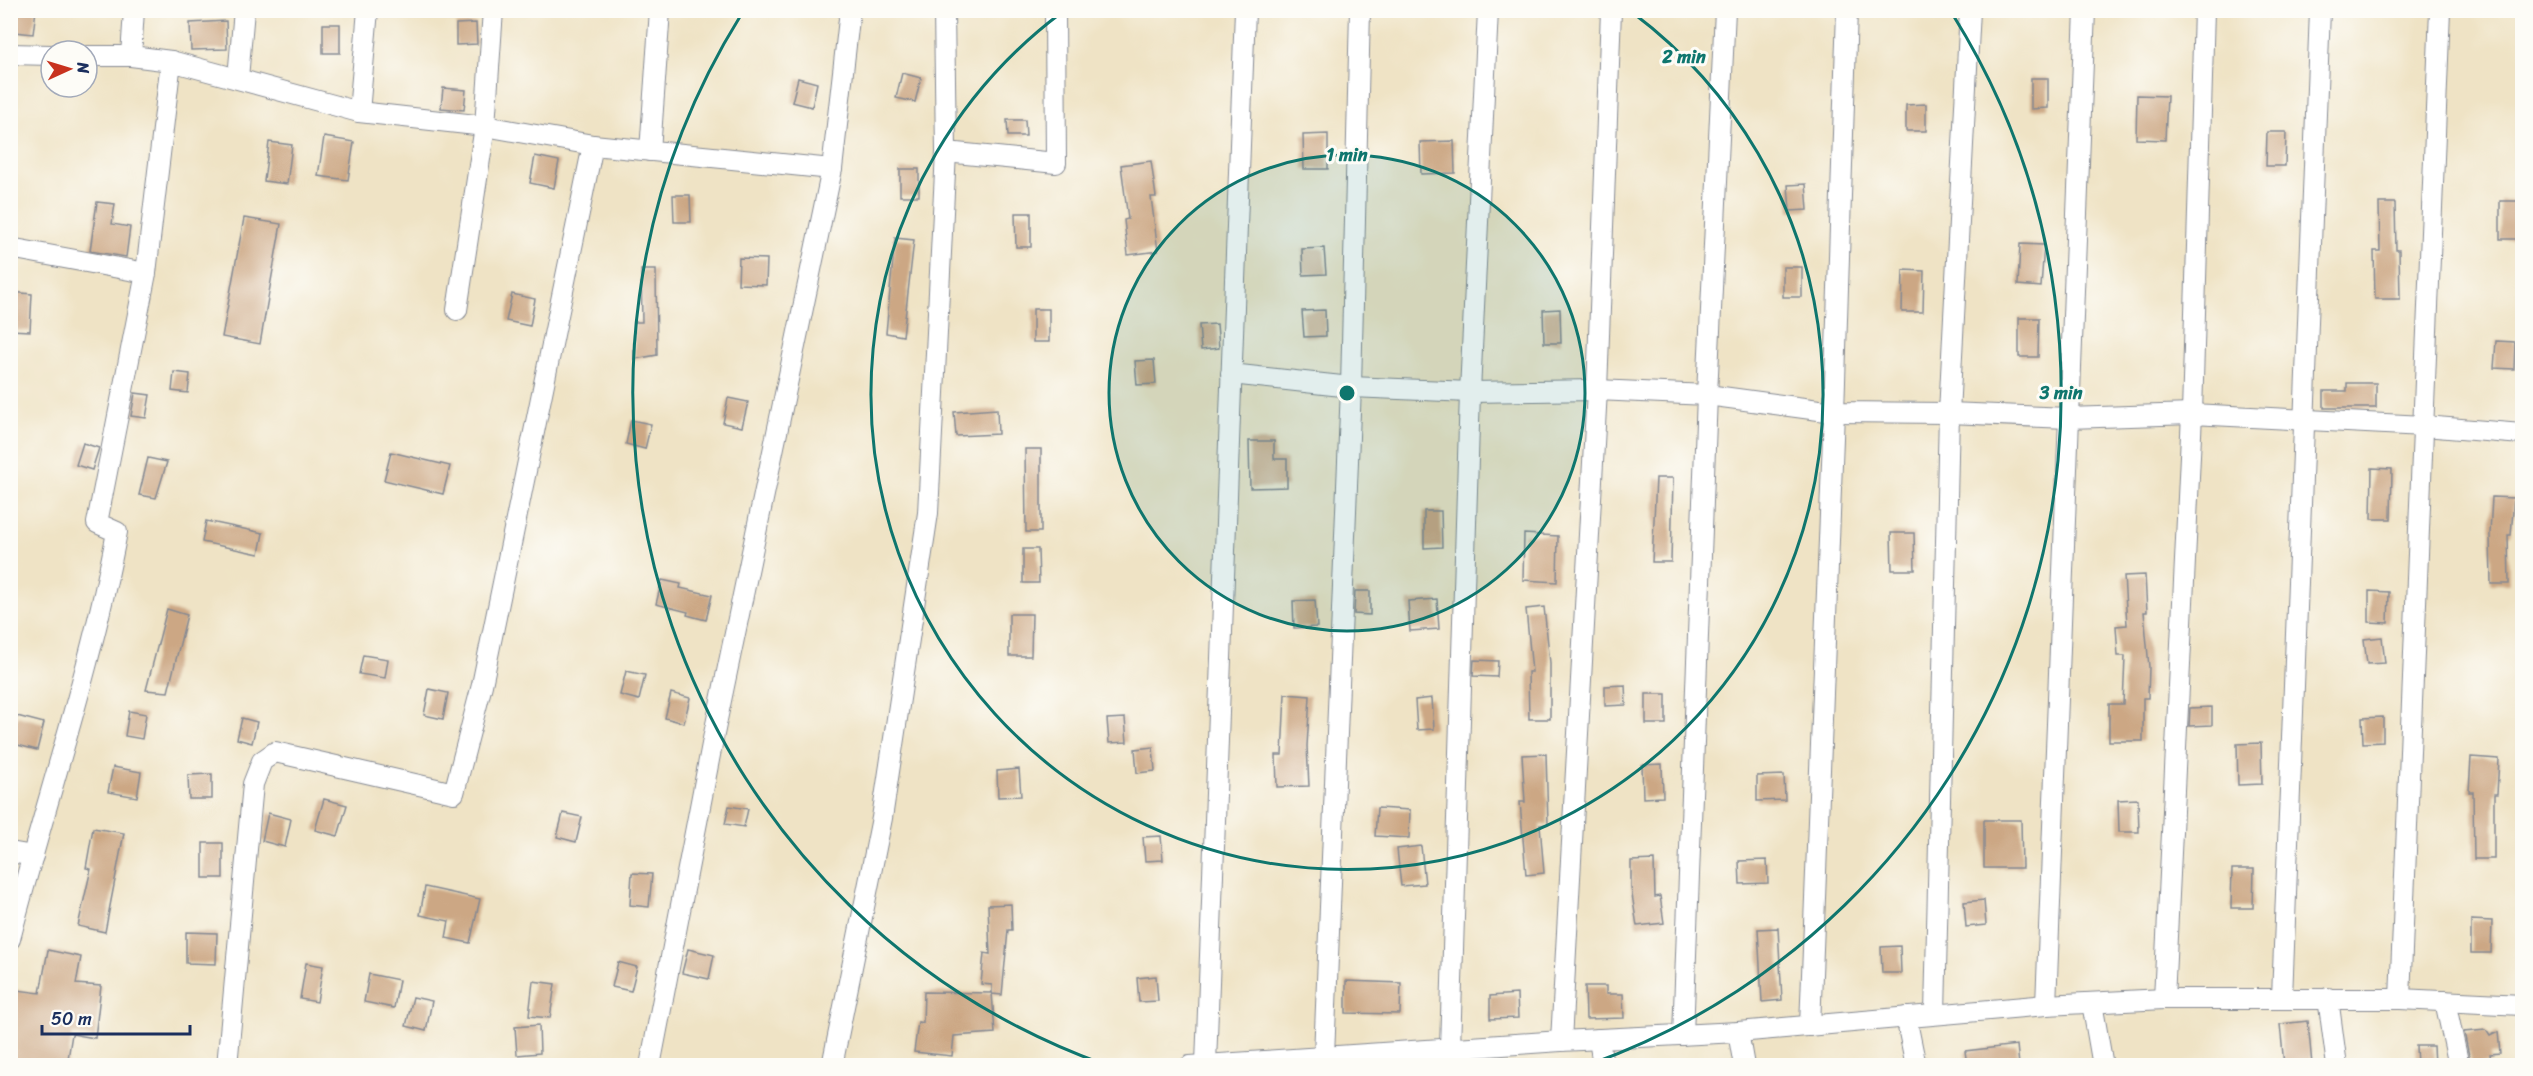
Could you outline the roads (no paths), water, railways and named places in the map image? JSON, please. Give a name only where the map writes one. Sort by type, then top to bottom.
[{"type":"street","points":[[131,56],[134,10]]},
{"type":"street","points":[[237,78],[244,10]]},
{"type":"street","points":[[359,112],[368,10]]},
{"type":"street","points":[[457,310],[485,126],[493,10]]},
{"type":"street","points":[[650,151],[660,10]]},
{"type":"street","points":[[650,1065],[714,734],[832,169],[850,10]]},
{"type":"street","points":[[832,1065],[882,818],[928,513],[946,152],[944,10]]},
{"type":"street","points":[[946,152],[1056,163],[1055,10]]},
{"type":"street","points":[[1245,10],[1231,374],[1198,1065],[1305,1061],[1324,1056],[1428,1058],[1450,1048],[1737,1032],[2046,1005],[2164,999],[2400,999],[2523,1005]]},
{"type":"street","points":[[1324,1056],[1352,387],[1360,10]]},
{"type":"street","points":[[1450,1048],[1470,392],[1488,10]]},
{"type":"street","points":[[1561,1041],[1598,390],[1611,10]]},
{"type":"street","points":[[1683,1035],[1707,395],[1725,10]]},
{"type":"street","points":[[1810,1026],[1834,412],[1846,10]]},
{"type":"street","points":[[1935,1014],[1949,412],[1970,10]]},
{"type":"street","points":[[2046,1005],[2085,10]]},
{"type":"street","points":[[2164,999],[2192,414],[2204,10]]},
{"type":"street","points":[[2282,998],[2320,10]]},
{"type":"street","points":[[2400,999],[2440,10]]},
{"type":"street","points":[[10,54],[39,55]]},
{"type":"street","points":[[99,56],[131,56],[171,61],[359,112],[485,126],[593,145],[832,169]]},
{"type":"street","points":[[10,939],[109,573],[117,532],[97,523],[146,273],[171,61]]},
{"type":"street","points":[[227,1065],[253,784],[262,761],[275,752],[454,793],[482,685],[593,145]]},
{"type":"street","points":[[10,248],[146,273]]},
{"type":"street","points":[[1231,374],[1352,387],[1470,392],[1598,390],[1707,395],[1834,412],[1949,412],[2068,418],[2192,414],[2424,426],[2523,434]]},
{"type":"street","points":[[10,852],[33,856]]},
{"type":"street","points":[[2328,998],[2337,1065]]},
{"type":"street","points":[[2445,1001],[2459,1065]]},
{"type":"street","points":[[2092,1003],[2103,1065]]},
{"type":"street","points":[[1906,1017],[1916,1065]]},
{"type":"street","points":[[1737,1032],[1744,1065]]},
{"type":"street","points":[[1599,1039],[1603,1065]]}]
